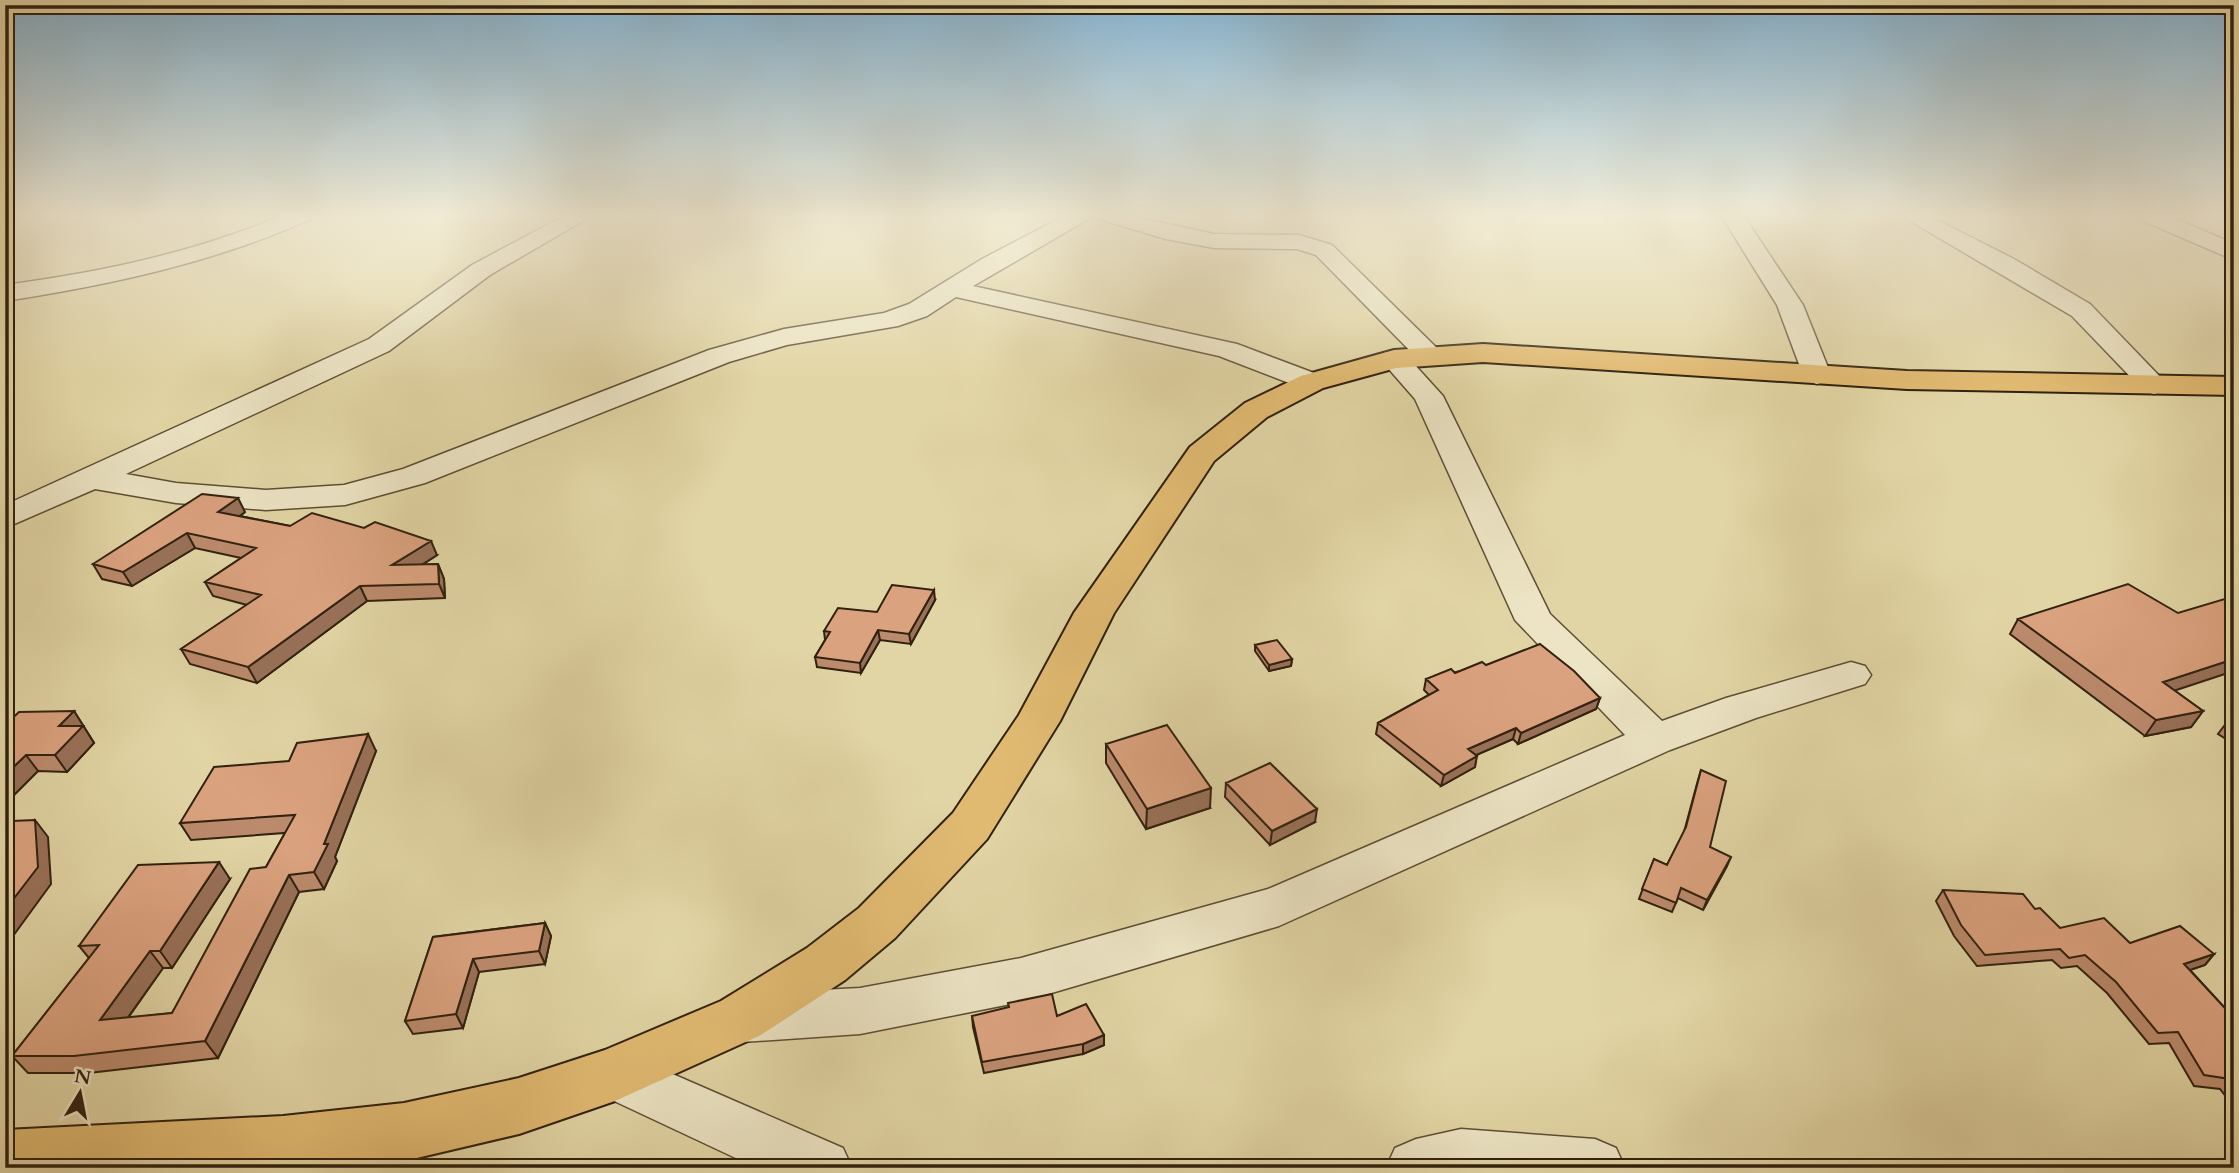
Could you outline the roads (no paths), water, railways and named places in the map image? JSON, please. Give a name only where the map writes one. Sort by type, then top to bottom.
[{"type":"main road","points":[[5,1160],[284,1145],[404,1132],[519,1107],[615,1074],[741,1018],[826,964],[877,923],[970,826],[1038,721],[1094,613],[1202,454],[1256,410],[1312,382],[1412,357],[1540,355],[1966,382],[2234,386]]},
{"type":"street","points":[[5,293],[140,270]]},
{"type":"street","points":[[5,518],[379,345],[483,270]]},
{"type":"street","points":[[91,478],[176,494],[266,500],[345,495],[414,476],[719,356],[784,337],[889,320],[918,310],[986,270]]},
{"type":"street","points":[[1340,270],[1412,357],[1534,620],[1655,739]]},
{"type":"street","points":[[1767,270],[1790,305],[1817,374]]},
{"type":"street","points":[[2014,270],[2081,310],[2154,385]]},
{"type":"street","points":[[952,289],[1227,350],[1312,382]]},
{"type":"street","points":[[741,1018],[860,1011],[1021,980],[1279,906],[1655,739],[1741,708],[1851,676]]},
{"type":"street","points":[[615,1074],[822,1168]]},
{"type":"street","points":[[1416,1168],[1461,1158],[1595,1168]]}]
